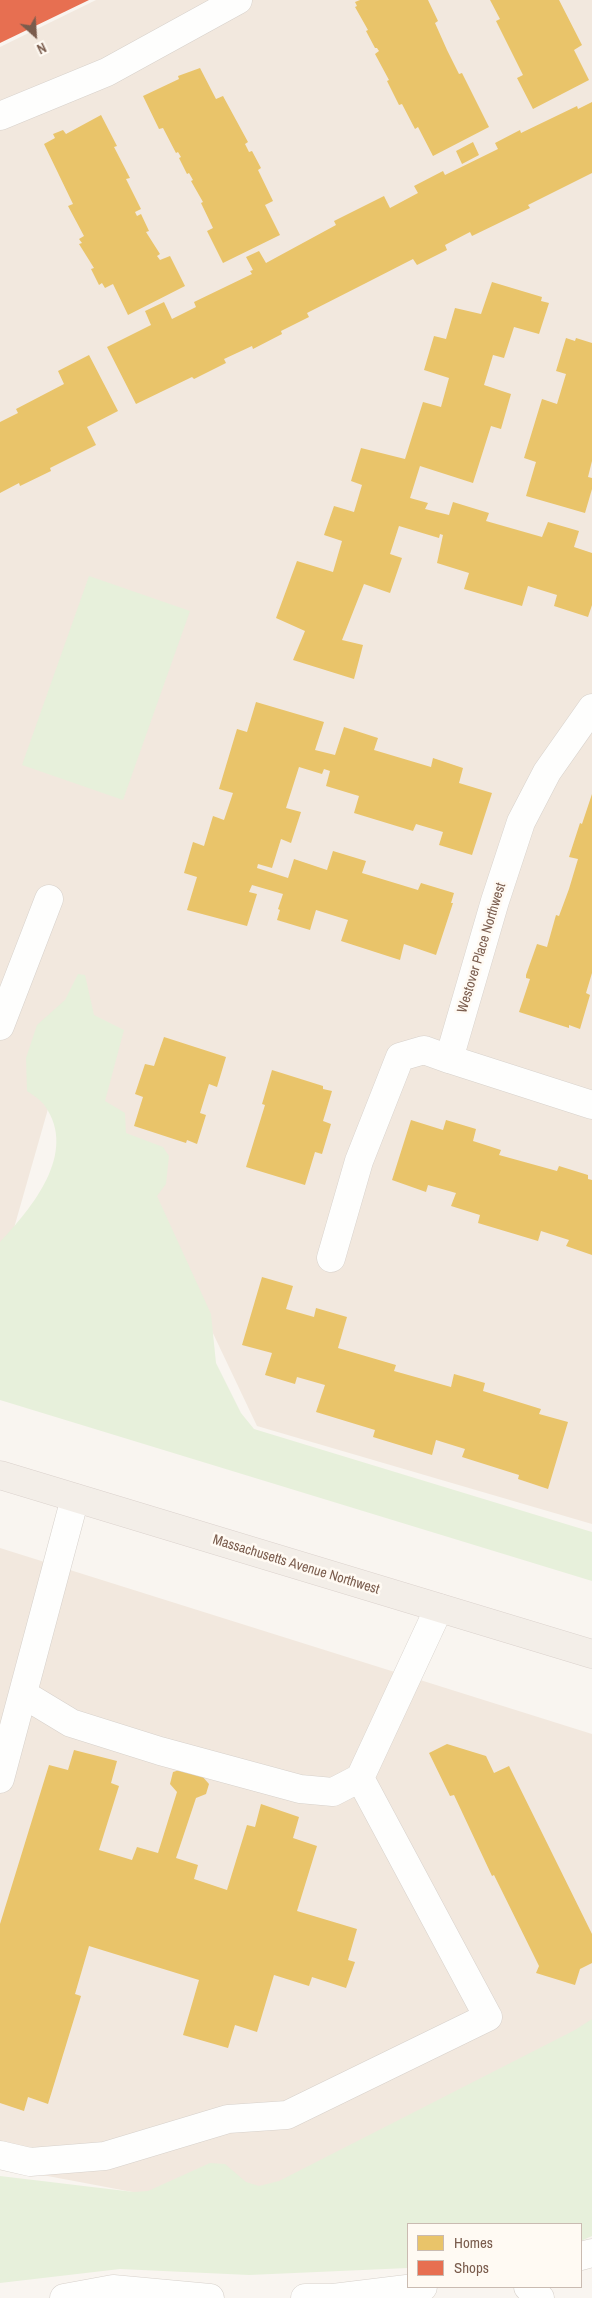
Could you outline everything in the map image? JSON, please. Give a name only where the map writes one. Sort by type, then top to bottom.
[{"type":"main road","name":"Massachusetts Avenue Northwest","points":[[0,1475],[592,1654]]},
{"type":"street","points":[[0,116],[107,72],[238,0]]},
{"type":"street","name":"Westover Place Northwest","points":[[449,1059],[495,901],[521,822],[547,772],[592,708]]},
{"type":"street","points":[[0,1026],[49,899]]},
{"type":"street","points":[[331,1258],[359,1161],[400,1057],[424,1050],[592,1105]]},
{"type":"street","points":[[0,1779],[75,1498]]},
{"type":"street","points":[[22,1694],[71,1723],[300,1789],[333,1792],[360,1778],[439,1608]]},
{"type":"street","points":[[0,2155],[30,2162],[105,2156],[228,2119],[287,2115],[488,2017],[360,1778]]},
{"type":"street","points":[[305,2298],[333,2298],[416,2288]]},
{"type":"street","points":[[529,2288],[540,2298]]},
{"type":"street","points":[[64,2298],[112,2289],[210,2298]]},
{"type":"shaded area","points":[[96,0],[592,0],[592,1524],[257,1426],[70,1032],[0,1277],[0,47]]},
{"type":"shaded area","points":[[0,1548],[592,1734],[592,2034],[249,2214],[0,2167]]},
{"type":"green space","points":[[89,576],[190,611],[123,800],[22,765]]},
{"type":"green space","points":[[78,974],[85,975],[94,1015],[124,1030],[105,1101],[125,1113],[126,1133],[163,1147],[169,1156],[166,1184],[157,1196],[211,1314],[216,1363],[241,1413],[254,1429],[592,1532],[592,1581],[0,1400],[0,1242],[25,1213],[47,1179],[54,1161],[56,1142],[54,1124],[45,1106],[27,1091],[26,1058],[37,1025],[65,1000]]},
{"type":"green space","points":[[592,2019],[592,2236],[582,2241],[582,2223],[407,2223],[407,2268],[249,2275],[120,2269],[0,2283],[0,2176],[134,2192],[148,2191],[210,2163],[225,2164],[246,2182],[259,2186],[279,2181],[575,2030]]},
{"type":"building: Homes","points":[[360,0],[428,0],[438,21],[435,23],[447,50],[459,74],[462,73],[489,127],[433,156],[418,127],[415,129],[402,104],[399,105],[387,81],[389,80],[375,54],[379,51],[375,48],[366,31],[368,30],[355,7],[357,6],[355,2]]},
{"type":"building: Homes","points":[[490,0],[559,0],[582,45],[574,50],[589,80],[533,109],[517,78],[523,75],[496,21],[500,19]]},
{"type":"building: Homes","points":[[200,68],[216,99],[223,96],[248,142],[245,144],[249,152],[252,151],[261,168],[258,170],[273,201],[265,205],[280,235],[223,263],[207,231],[213,228],[201,203],[203,202],[191,181],[193,180],[189,173],[187,174],[179,158],[181,157],[178,152],[176,153],[163,128],[159,129],[143,96],[179,79],[178,76]]},
{"type":"building: Homes","points":[[592,102],[592,173],[528,205],[530,208],[472,236],[470,232],[445,245],[447,250],[417,265],[413,259],[307,313],[309,317],[281,331],[282,334],[253,349],[252,346],[224,359],[226,363],[194,379],[192,377],[136,404],[107,347],[151,325],[145,311],[164,302],[172,319],[196,307],[194,302],[252,274],[250,271],[253,270],[246,257],[259,251],[266,263],[336,225],[334,221],[384,196],[390,208],[418,193],[414,186],[443,171],[445,175],[498,149],[495,143],[520,130],[521,133],[577,106],[578,109]]},
{"type":"building: Homes","points":[[101,115],[117,146],[114,147],[130,178],[126,179],[141,209],[135,212],[137,216],[141,214],[149,231],[146,232],[160,254],[157,256],[160,260],[170,256],[185,286],[128,315],[113,284],[105,288],[102,283],[99,285],[91,269],[94,268],[79,244],[82,243],[79,239],[84,236],[68,206],[73,204],[44,144],[55,138],[53,134],[63,130],[66,134]]},
{"type":"building: Homes","points":[[473,142],[479,155],[462,164],[456,151]]},
{"type":"building: Homes","points":[[492,282],[542,297],[541,301],[549,303],[539,334],[514,327],[504,358],[493,355],[484,385],[511,394],[501,429],[491,426],[473,483],[420,466],[410,498],[428,503],[425,509],[449,515],[453,502],[489,513],[486,521],[542,537],[548,522],[579,531],[574,547],[592,553],[592,605],[588,617],[554,606],[557,595],[528,586],[522,606],[464,589],[469,573],[437,563],[443,535],[440,534],[439,538],[399,526],[390,554],[402,558],[390,593],[364,584],[342,640],[363,645],[354,679],[293,660],[305,631],[276,618],[297,561],[333,572],[342,541],[324,535],[334,506],[354,512],[362,485],[351,481],[361,448],[405,459],[423,402],[441,407],[449,378],[424,370],[434,336],[446,339],[455,308],[481,314]]},
{"type":"building: Homes","points":[[566,338],[575,341],[576,338],[592,343],[592,461],[588,477],[592,478],[592,489],[585,513],[526,496],[536,462],[524,458],[542,399],[557,404],[566,374],[556,371]]},
{"type":"building: Homes","points":[[89,355],[118,411],[87,427],[96,445],[50,468],[51,471],[20,486],[19,483],[0,493],[0,422],[18,413],[16,409],[64,384],[58,371]]},
{"type":"building: Homes","points":[[256,702],[324,722],[315,750],[335,755],[344,727],[378,738],[374,750],[431,767],[433,758],[463,768],[459,783],[492,793],[472,855],[439,845],[443,832],[416,824],[413,831],[354,813],[359,796],[326,786],[330,771],[324,769],[322,774],[299,767],[286,808],[301,812],[291,843],[281,839],[272,868],[258,864],[257,868],[288,878],[294,859],[327,870],[333,851],[366,861],[362,873],[418,890],[421,883],[454,893],[451,903],[453,903],[436,955],[404,944],[400,960],[341,941],[348,920],[316,910],[310,930],[277,920],[283,894],[252,885],[249,892],[257,894],[247,926],[187,910],[197,877],[184,873],[193,842],[204,846],[213,816],[224,820],[233,793],[219,789],[237,729],[247,732]]},
{"type":"building: Homes","points":[[592,794],[592,973],[586,993],[590,995],[580,1029],[569,1025],[569,1028],[519,1012],[530,979],[526,978],[526,975],[537,944],[547,947],[556,915],[559,916],[569,889],[578,859],[569,857]]},
{"type":"building: Homes","points":[[164,1037],[226,1057],[217,1087],[209,1084],[200,1113],[206,1115],[197,1144],[187,1140],[186,1143],[134,1126],[143,1097],[135,1094],[145,1064],[154,1066]]},
{"type":"building: Homes","points":[[272,1070],[323,1086],[323,1089],[332,1091],[323,1121],[331,1124],[322,1154],[315,1152],[305,1185],[246,1167],[265,1105],[262,1104]]},
{"type":"building: Homes","points":[[411,1120],[443,1130],[446,1120],[476,1129],[473,1141],[501,1150],[499,1155],[557,1171],[559,1166],[588,1175],[588,1179],[592,1180],[592,1255],[566,1246],[569,1240],[541,1231],[538,1241],[478,1223],[480,1215],[451,1206],[456,1193],[428,1185],[426,1192],[392,1180]]},
{"type":"building: Homes","points":[[262,1277],[293,1286],[286,1309],[314,1317],[316,1308],[347,1317],[338,1348],[396,1365],[394,1371],[451,1387],[454,1374],[485,1383],[483,1391],[541,1409],[539,1414],[568,1422],[548,1489],[518,1479],[519,1475],[462,1457],[465,1449],[436,1440],[432,1455],[373,1437],[375,1430],[316,1412],[325,1385],[297,1377],[295,1384],[265,1375],[272,1353],[242,1345]]},
{"type":"building: Homes","points":[[447,1744],[486,1756],[494,1773],[509,1766],[592,1934],[592,1963],[580,1969],[575,1985],[536,1973],[539,1966],[494,1875],[492,1876],[454,1795],[450,1796],[429,1753]]},
{"type":"building: Homes","points":[[74,1750],[117,1761],[111,1783],[119,1786],[99,1850],[132,1860],[137,1847],[158,1853],[177,1792],[170,1784],[173,1772],[183,1769],[202,1776],[209,1784],[206,1794],[196,1798],[176,1858],[198,1865],[194,1879],[227,1890],[247,1825],[255,1827],[261,1804],[299,1817],[293,1838],[317,1846],[297,1911],[357,1929],[348,1960],[355,1962],[346,1988],[312,1977],[309,1986],[274,1975],[257,2032],[235,2025],[228,2048],[183,2035],[199,1980],[89,1946],[75,1994],[81,1996],[48,2104],[28,2097],[24,2111],[0,2103],[0,1924],[49,1765],[68,1770]]},
{"type":"building: Shops","points":[[0,0],[89,0],[0,43]]}]
